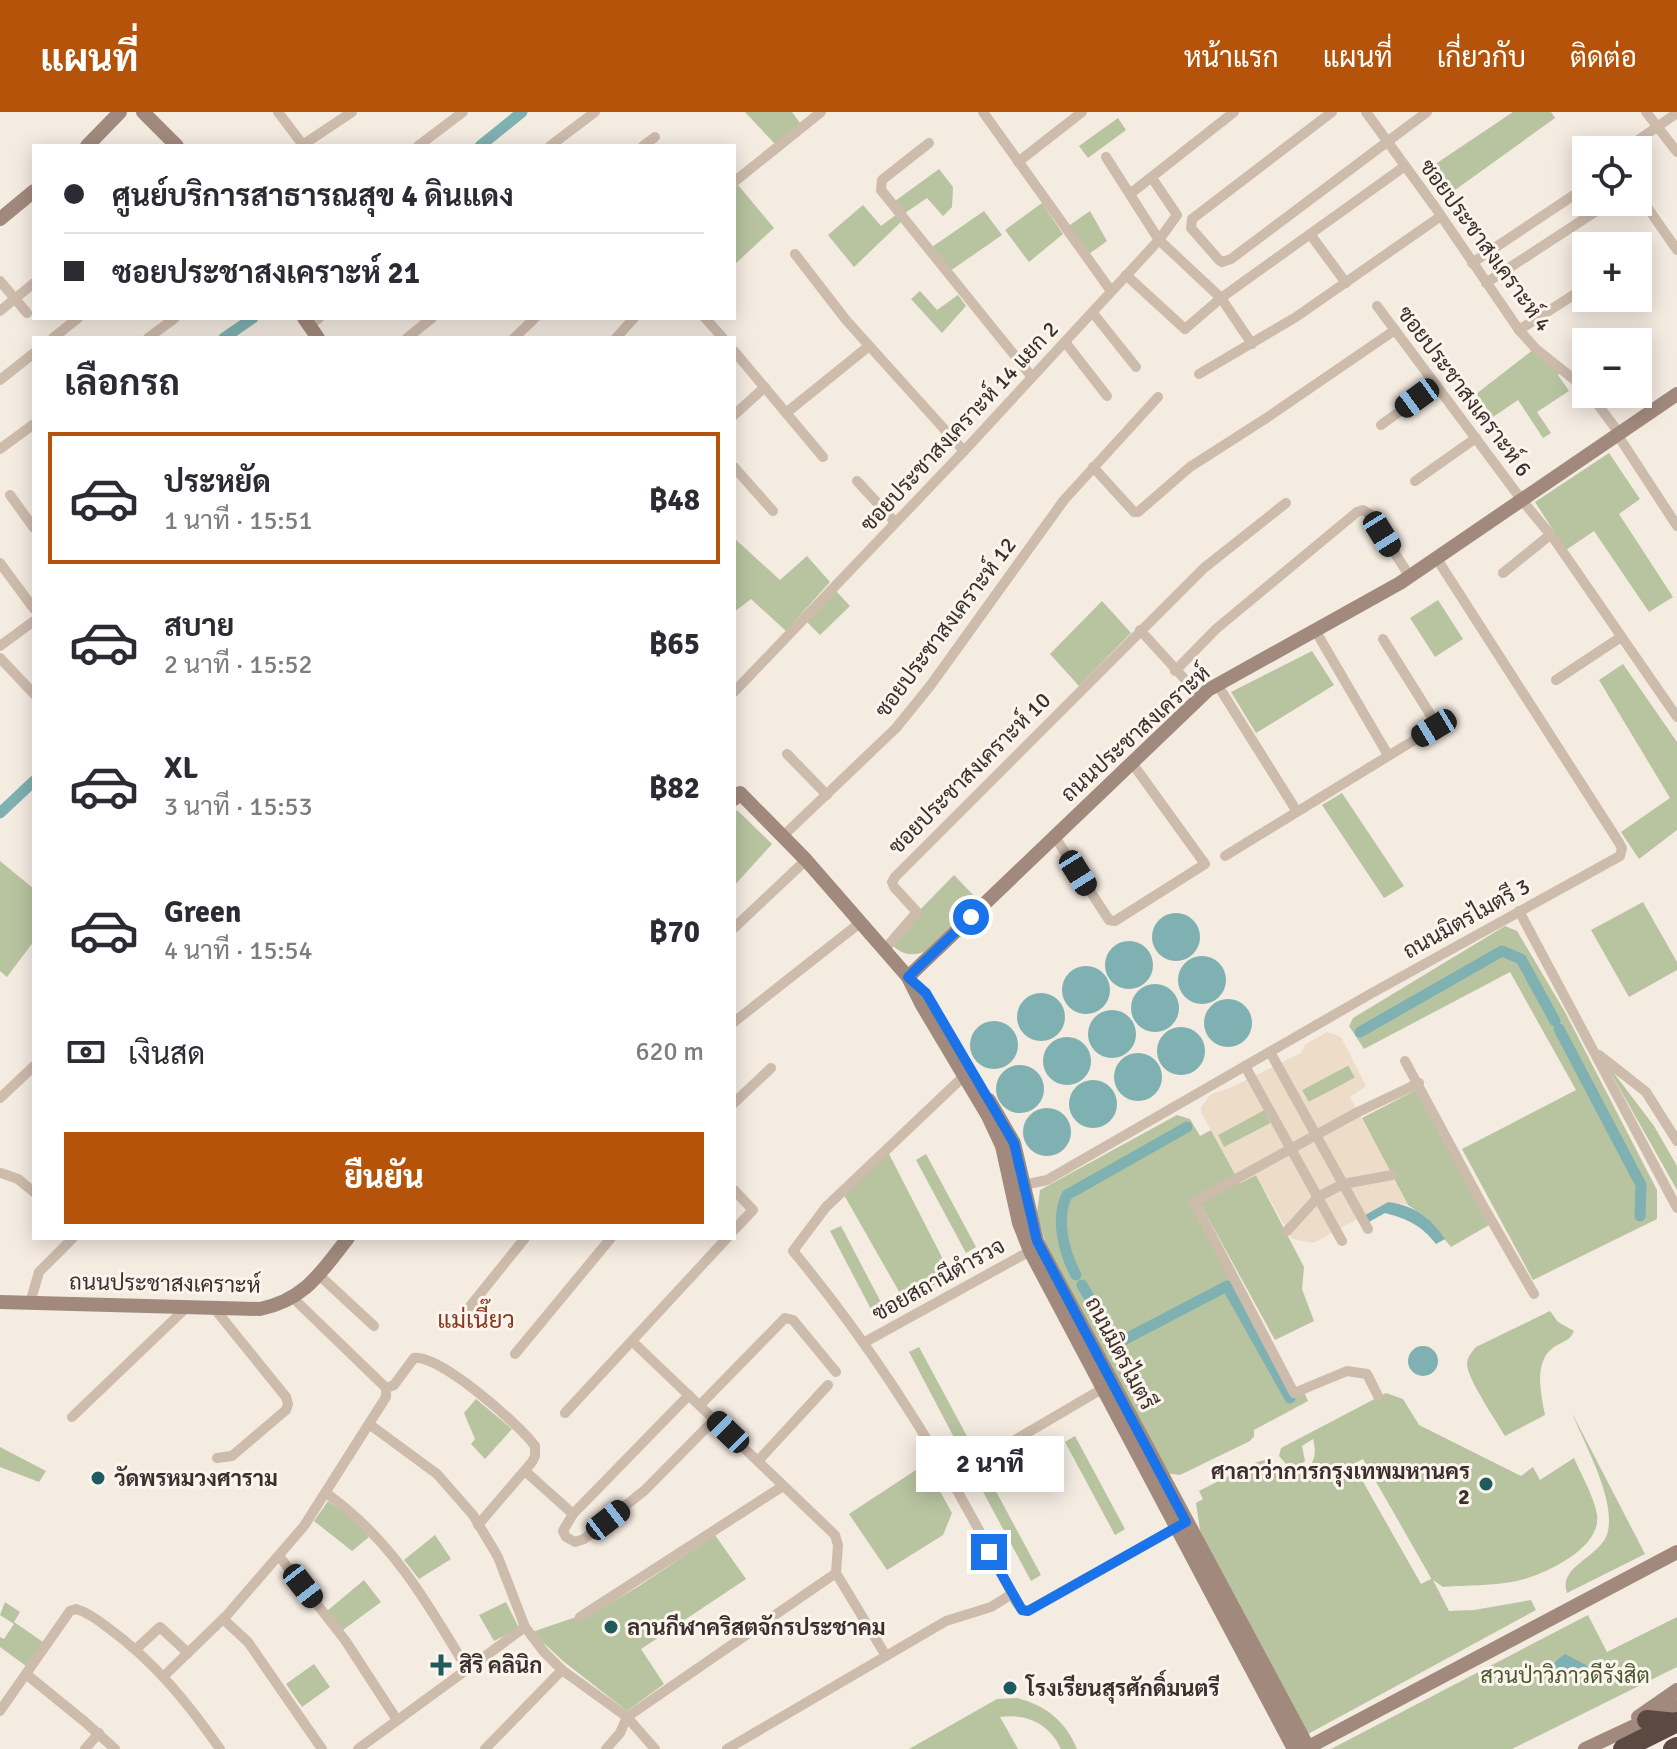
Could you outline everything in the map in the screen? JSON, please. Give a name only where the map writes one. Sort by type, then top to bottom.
[{"type":"highway","points":[[1647,1720],[1677,1723]]},
{"type":"highway","points":[[1616,1744],[1677,1723]]},
{"type":"main road","points":[[89,144],[120,112]]},
{"type":"main road","points":[[143,112],[175,144]]},
{"type":"main road","points":[[0,219],[32,193]]},
{"type":"main road","name":"ถนนประชาสงเคราะห์","points":[[908,977],[1217,684],[1410,577],[1677,394]]},
{"type":"main road","points":[[736,794],[806,860],[908,977]]},
{"type":"main road","name":"ถนนมิตรไมตรี","points":[[908,977],[926,993],[968,1074],[1014,1143],[1018,1186],[1037,1241],[1181,1525],[1304,1749],[1677,1552]]},
{"type":"main road","points":[[1018,1186],[1019,1223],[1030,1251],[1102,1389],[1181,1525]]},
{"type":"main road","name":"ถนนประชาสงเคราะห์","points":[[0,1302],[260,1309],[293,1298],[319,1275],[346,1240]]},
{"type":"main road","points":[[1585,1749],[1616,1744],[1676,1694]]},
{"type":"main road","points":[[1616,1744],[1676,1694]]},
{"type":"street","points":[[278,112],[301,144]]},
{"type":"street","points":[[305,144],[352,112]]},
{"type":"street","points":[[421,144],[463,112]]},
{"type":"street","points":[[553,144],[595,112]]},
{"type":"street","points":[[736,180],[821,112]]},
{"type":"street","points":[[1018,162],[1082,112]]},
{"type":"street","points":[[1130,194],[1234,112]]},
{"type":"street","points":[[1332,112],[1192,219],[1191,228],[1219,260],[1231,259],[1427,112]]},
{"type":"street","name":"ซอยประชาสงเคราะห์ 4","points":[[1366,112],[1519,330],[1536,349],[1572,378]]},
{"type":"street","points":[[1646,112],[1677,152]]},
{"type":"street","points":[[1644,136],[1677,113]]},
{"type":"street","points":[[988,114],[1018,162],[1111,291]]},
{"type":"street","points":[[646,144],[655,137]]},
{"type":"street","points":[[929,143],[882,180],[881,190],[1032,377]]},
{"type":"street","points":[[1106,157],[1159,240],[1221,298],[1252,344]]},
{"type":"street","points":[[1126,275],[1185,329],[1221,298],[1405,166]]},
{"type":"street","name":"ซอยประชาสงเคราะห์ 14 แยก 2","points":[[736,690],[964,451],[1159,240],[1177,215],[1152,178]]},
{"type":"street","points":[[1472,263],[1572,196]]},
{"type":"street","points":[[1652,214],[1677,250]]},
{"type":"street","points":[[1199,374],[1346,283],[1441,216]]},
{"type":"street","points":[[1486,283],[1586,216]]},
{"type":"street","points":[[1310,234],[1346,283]]},
{"type":"street","points":[[795,254],[869,346],[964,451]]},
{"type":"street","points":[[0,281],[27,313]]},
{"type":"street","points":[[0,311],[32,285]]},
{"type":"street","points":[[1519,330],[1572,296]]},
{"type":"street","name":"ซอยประชาสงเคราะห์ 6","points":[[1377,306],[1550,535],[1677,717]]},
{"type":"street","points":[[1093,313],[1136,367]]},
{"type":"street","points":[[56,336],[76,320]]},
{"type":"street","points":[[151,336],[172,320]]},
{"type":"street","points":[[410,336],[430,320]]},
{"type":"street","points":[[516,336],[533,320]]},
{"type":"street","points":[[618,336],[632,320]]},
{"type":"street","points":[[707,320],[721,336]]},
{"type":"street","points":[[1093,467],[1134,512],[1138,512],[1190,467],[1395,330]]},
{"type":"street","points":[[1065,342],[1107,396]]},
{"type":"street","points":[[786,413],[869,346]]},
{"type":"street","points":[[736,353],[823,457]]},
{"type":"street","points":[[0,380],[32,355]]},
{"type":"street","points":[[1381,425],[1436,385]]},
{"type":"street","points":[[736,413],[765,387]]},
{"type":"street","name":"ซอยประชาสงเคราะห์ 12","points":[[783,836],[896,728],[930,686],[1064,500],[1158,397]]},
{"type":"street","points":[[1600,408],[1677,526]]},
{"type":"street","points":[[0,449],[32,425]]},
{"type":"street","points":[[1415,481],[1476,438]]},
{"type":"street","points":[[736,469],[773,511]]},
{"type":"street","points":[[857,481],[895,522]]},
{"type":"street","points":[[10,495],[32,525]]},
{"type":"street","name":"ซอยประชาสงเคราะห์ 10","points":[[885,949],[917,912],[894,887],[892,882],[895,877],[1204,568],[1286,503]]},
{"type":"street","points":[[1175,671],[1216,629],[1357,512],[1363,510],[1370,514],[1410,577]]},
{"type":"street","points":[[1503,573],[1550,535]]},
{"type":"street","name":"ถนนมิตรไมตรี 3","points":[[1018,1186],[1047,1180],[1620,856],[1622,848],[1437,559]]},
{"type":"street","points":[[0,563],[32,606]]},
{"type":"street","points":[[0,646],[32,622]]},
{"type":"street","points":[[1140,630],[1201,697]]},
{"type":"street","points":[[1315,630],[1388,755]]},
{"type":"street","points":[[1556,680],[1621,637]]},
{"type":"street","points":[[1225,856],[1436,725],[1383,639]]},
{"type":"street","points":[[0,658],[32,692]]},
{"type":"street","points":[[1217,684],[1296,810]]},
{"type":"street","points":[[787,754],[827,795]]},
{"type":"street","points":[[1055,837],[1109,920],[1115,921],[1205,864],[1132,763]]},
{"type":"street","points":[[736,926],[806,860]]},
{"type":"street","points":[[1519,911],[1598,1054],[1677,1208]]},
{"type":"street","points":[[736,1020],[861,922]]},
{"type":"street","points":[[1270,1052],[1368,1229]]},
{"type":"street","points":[[1598,1054],[1646,1092],[1677,1141]]},
{"type":"street","points":[[1405,1061],[1534,1294]]},
{"type":"street","points":[[1245,1066],[1342,1241]]},
{"type":"street","points":[[0,1098],[32,1068]]},
{"type":"street","points":[[736,1101],[771,1068]]},
{"type":"street","points":[[968,1074],[826,1207],[793,1251],[865,1342],[950,1478],[1022,1610],[1028,1611],[1181,1525]]},
{"type":"street","points":[[1378,1396],[1367,1374],[1347,1371],[1294,1393],[1194,1202],[1418,1083]]},
{"type":"street","points":[[0,1173],[18,1179],[32,1190]]},
{"type":"street","points":[[1287,1231],[1318,1197],[1343,1184],[1392,1175]]},
{"type":"street","points":[[736,1192],[753,1210],[736,1228]]},
{"type":"street","points":[[30,1303],[39,1272],[71,1240]]},
{"type":"street","points":[[455,1325],[523,1240]]},
{"type":"street","points":[[515,1354],[609,1240]]},
{"type":"street","points":[[565,1413],[725,1240]]},
{"type":"street","name":"ซอยสถานีตำรวจ","points":[[865,1342],[1030,1251]]},
{"type":"street","points":[[319,1275],[374,1326]]},
{"type":"street","points":[[164,1676],[223,1619],[279,1556],[326,1493],[386,1397],[386,1388],[293,1298]]},
{"type":"street","points":[[72,1417],[187,1307]]},
{"type":"street","points":[[214,1308],[286,1397],[288,1404],[286,1410],[232,1456],[217,1458]]},
{"type":"street","points":[[700,1405],[785,1318],[793,1320],[836,1372]]},
{"type":"street","points":[[633,1342],[835,1535],[838,1545],[836,1573],[886,1656]]},
{"type":"street","points":[[386,1388],[397,1382],[414,1358],[426,1359],[499,1410],[531,1440],[535,1446],[535,1456],[478,1525]]},
{"type":"street","points":[[758,1461],[828,1385]]},
{"type":"street","points":[[950,1478],[1102,1389]]},
{"type":"street","points":[[689,1395],[573,1514],[563,1531],[566,1537],[575,1542],[584,1539],[639,1495],[715,1419]]},
{"type":"street","points":[[369,1424],[437,1474],[473,1515],[498,1557],[525,1627],[562,1670],[627,1717],[655,1749]]},
{"type":"street","points":[[525,1471],[573,1514]]},
{"type":"street","points":[[580,1617],[783,1486]]},
{"type":"street","points":[[326,1493],[351,1511],[397,1561],[427,1601],[467,1669]]},
{"type":"street","points":[[279,1556],[345,1640],[397,1720]]},
{"type":"street","points":[[606,1749],[620,1733],[627,1717],[836,1573]]},
{"type":"street","points":[[727,1749],[946,1621],[991,1607],[1012,1594]]},
{"type":"street","points":[[0,1711],[70,1611],[76,1609],[96,1619],[136,1649],[164,1676],[220,1749]]},
{"type":"street","points":[[223,1619],[248,1642],[322,1749]]},
{"type":"street","points":[[136,1649],[160,1627],[188,1653]]},
{"type":"street","points":[[358,1749],[525,1627]]},
{"type":"street","points":[[486,1749],[562,1670]]},
{"type":"street","points":[[26,1674],[115,1749]]},
{"type":"street","points":[[85,1749],[99,1733]]},
{"type":"green space","points":[[745,112],[792,112],[800,123],[775,144]]},
{"type":"green space","points":[[1513,112],[1551,112],[1555,118],[1455,190],[1434,165]]},
{"type":"green space","points":[[1118,118],[1126,130],[1088,158],[1079,146]]},
{"type":"green space","points":[[939,169],[953,187],[952,207],[943,216],[927,198],[905,213],[895,201]]},
{"type":"green space","points":[[738,185],[774,228],[736,263]]},
{"type":"green space","points":[[1042,203],[1063,234],[1029,262],[1005,230]]},
{"type":"green space","points":[[863,205],[881,226],[897,214],[902,221],[854,267],[828,235]]},
{"type":"green space","points":[[984,211],[1002,235],[950,271],[932,247]]},
{"type":"green space","points":[[1090,211],[1107,241],[1089,254],[1067,227]]},
{"type":"green space","points":[[920,291],[937,310],[958,295],[966,306],[942,333],[911,299]]},
{"type":"green space","points":[[1534,349],[1561,371],[1558,375],[1569,391],[1537,412],[1551,433],[1543,438],[1518,400],[1493,417],[1476,394]]},
{"type":"green space","points":[[1609,453],[1640,499],[1619,514],[1673,597],[1649,612],[1594,531],[1566,550],[1535,502]]},
{"type":"green space","points":[[736,540],[780,580],[807,556],[830,582],[786,631],[751,599],[736,610]]},
{"type":"green space","points":[[836,591],[850,606],[820,635],[805,620]]},
{"type":"green space","points":[[1438,600],[1463,639],[1435,657],[1410,618]]},
{"type":"green space","points":[[1102,601],[1131,633],[1079,686],[1050,654]]},
{"type":"green space","points":[[1312,651],[1334,685],[1256,733],[1231,692]]},
{"type":"green space","points":[[1623,664],[1677,742],[1677,830],[1639,859],[1621,832],[1670,798],[1599,680]]},
{"type":"green space","points":[[1342,793],[1404,886],[1384,898],[1322,805]]},
{"type":"green space","points":[[736,810],[772,844],[736,884]]},
{"type":"green space","points":[[0,861],[32,887],[32,944],[7,977],[0,971]]},
{"type":"green space","points":[[954,875],[978,900],[924,952],[908,954],[893,946],[915,915]]},
{"type":"green space","points":[[1643,902],[1677,962],[1677,970],[1629,997],[1591,930]]},
{"type":"green space","points":[[1505,926],[1517,931],[1565,1012],[1657,1190],[1657,1219],[1533,1280],[1462,1149],[1576,1090],[1510,972],[1364,1049],[1349,1026],[1353,1018]]},
{"type":"green space","points":[[1349,1065],[1356,1077],[1309,1103],[1302,1090]]},
{"type":"green space","points":[[1608,1068],[1654,1126],[1677,1166],[1677,1190]]},
{"type":"green space","points":[[1416,1090],[1489,1225],[1451,1247],[1427,1218],[1408,1205],[1362,1118]]},
{"type":"green space","points":[[1264,1110],[1271,1123],[1224,1148],[1218,1135]]},
{"type":"green space","points":[[1177,1115],[1190,1119],[1200,1136],[1211,1130],[1240,1183],[1256,1175],[1304,1267],[1302,1289],[1314,1321],[1275,1340],[1201,1205],[1293,1397],[1304,1392],[1308,1401],[1254,1430],[1250,1441],[1180,1475],[1165,1473],[1045,1241],[1037,1213],[1040,1190]]},
{"type":"green space","points":[[888,1152],[951,1275],[905,1302],[844,1195]]},
{"type":"green space","points":[[926,1154],[976,1247],[966,1253],[916,1160]]},
{"type":"green space","points":[[841,1226],[885,1310],[874,1315],[830,1231]]},
{"type":"green space","points":[[1550,1311],[1558,1322],[1574,1331],[1568,1339],[1547,1353],[1543,1361],[1540,1378],[1545,1415],[1505,1436],[1472,1380],[1468,1360],[1476,1347]]},
{"type":"green space","points":[[919,1347],[969,1440],[958,1445],[909,1352]]},
{"type":"green space","points":[[1386,1393],[1403,1399],[1419,1425],[1521,1476],[1533,1467],[1540,1480],[1574,1458],[1594,1502],[1596,1527],[1581,1549],[1569,1558],[1528,1578],[1499,1584],[1443,1587],[1433,1580],[1449,1611],[1531,1600],[1536,1610],[1308,1734],[1206,1543],[1200,1530],[1196,1503],[1203,1499],[1199,1491],[1254,1463],[1268,1459],[1290,1478],[1303,1472],[1314,1459],[1313,1439],[1302,1446],[1305,1461],[1299,1466],[1286,1464],[1279,1456],[1281,1448]],"holes":[[[1363,1459],[1431,1579],[1421,1584],[1353,1464]]]},
{"type":"green space","points":[[476,1399],[512,1429],[485,1459],[471,1444],[475,1439],[464,1413]]},
{"type":"green space","points":[[1572,1413],[1645,1554],[1567,1593],[1568,1575],[1604,1540],[1609,1518],[1598,1472]]},
{"type":"green space","points":[[1075,1436],[1125,1529],[1115,1535],[1065,1442]]},
{"type":"green space","points":[[0,1447],[46,1471],[39,1482],[0,1467]]},
{"type":"green space","points":[[925,1464],[952,1513],[943,1535],[887,1570],[849,1514]]},
{"type":"green space","points":[[991,1482],[1041,1575],[1031,1581],[981,1488]]},
{"type":"green space","points":[[328,1501],[351,1517],[369,1537],[352,1551],[314,1521]]},
{"type":"green space","points":[[435,1535],[451,1559],[419,1579],[404,1560]]},
{"type":"green space","name":"ลานกีฬาคริสตจักรประชาคม","points":[[715,1535],[746,1579],[641,1649],[664,1684],[627,1711],[563,1661],[532,1632],[576,1617],[580,1621]]},
{"type":"green space","points":[[364,1580],[381,1602],[343,1630],[327,1611]]},
{"type":"green space","points":[[5,1602],[20,1612],[14,1622],[43,1642],[26,1666],[0,1647],[0,1637],[4,1639],[14,1624],[0,1615]]},
{"type":"green space","points":[[506,1602],[518,1626],[494,1641],[479,1615]]},
{"type":"green space","name":"สวนป่าวิภาวดีรังสิต","points":[[1588,1615],[1607,1652],[1677,1617],[1677,1667],[1512,1749],[1331,1749]]},
{"type":"green space","points":[[314,1664],[330,1687],[302,1707],[286,1684]]},
{"type":"green space","points":[[1017,1698],[1037,1705],[1061,1722],[1077,1749],[1061,1749],[1044,1727],[1028,1719],[1010,1716],[1000,1717],[1018,1749],[909,1749],[997,1699]]},
{"type":"shaded area","points":[[1327,1032],[1341,1037],[1366,1086],[1350,1097],[1408,1205],[1387,1202],[1314,1243],[1292,1239],[1256,1175],[1240,1183],[1201,1112],[1201,1107],[1211,1094],[1301,1053],[1306,1044]],"holes":[[[1348,1065],[1355,1078],[1308,1102],[1302,1090]],[[1264,1110],[1271,1123],[1224,1147],[1218,1135]]]},
{"type":"water","points":[[1176,913],[1193,920],[1200,937],[1193,954],[1176,961],[1159,954],[1152,937],[1159,920]]},
{"type":"water","points":[[1129,941],[1146,948],[1153,965],[1146,982],[1129,989],[1112,982],[1105,965],[1112,948]]},
{"type":"water","points":[[1202,956],[1219,963],[1226,980],[1219,997],[1202,1004],[1185,997],[1178,980],[1185,963]]},
{"type":"water","points":[[1086,966],[1103,973],[1110,990],[1103,1007],[1086,1014],[1069,1007],[1062,990],[1069,973]]},
{"type":"water","points":[[1155,984],[1172,991],[1179,1008],[1172,1025],[1155,1032],[1138,1025],[1131,1008],[1138,991]]},
{"type":"water","points":[[1041,993],[1058,1000],[1065,1017],[1058,1034],[1041,1041],[1024,1034],[1017,1017],[1024,1000]]},
{"type":"water","points":[[1228,999],[1245,1006],[1252,1023],[1245,1040],[1228,1047],[1211,1040],[1204,1023],[1211,1006]]},
{"type":"water","points":[[1112,1010],[1129,1017],[1136,1034],[1129,1051],[1112,1058],[1095,1051],[1088,1034],[1095,1017]]},
{"type":"water","points":[[994,1021],[1011,1028],[1018,1045],[1011,1062],[994,1069],[977,1062],[970,1045],[977,1028]]},
{"type":"water","points":[[1181,1027],[1198,1034],[1205,1051],[1198,1068],[1181,1075],[1164,1068],[1157,1051],[1164,1034]]},
{"type":"water","points":[[1067,1037],[1084,1044],[1091,1061],[1084,1078],[1067,1085],[1050,1078],[1043,1061],[1050,1044]]},
{"type":"water","points":[[1138,1053],[1155,1060],[1162,1077],[1155,1094],[1138,1101],[1121,1094],[1114,1077],[1121,1060]]},
{"type":"water","points":[[1020,1065],[1037,1072],[1044,1089],[1037,1106],[1020,1113],[1003,1106],[996,1089],[1003,1072]]},
{"type":"water","points":[[1093,1080],[1110,1087],[1117,1104],[1110,1121],[1093,1128],[1076,1121],[1069,1104],[1076,1087]]},
{"type":"water","points":[[1047,1108],[1064,1115],[1071,1132],[1064,1149],[1047,1156],[1030,1149],[1023,1132],[1030,1115]]},
{"type":"water","points":[[1388,1202],[1421,1213],[1445,1239],[1436,1244],[1414,1224],[1385,1213],[1369,1222],[1365,1215]]},
{"type":"water","points":[[1423,1346],[1429,1347],[1437,1355],[1437,1367],[1429,1375],[1423,1376],[1417,1375],[1409,1367],[1408,1361],[1409,1355],[1417,1347]]},
{"type":"water","points":[[1565,1654],[1586,1665],[1589,1670],[1586,1674],[1571,1674],[1563,1685],[1551,1679],[1551,1674],[1554,1664]]},
{"type":"waterway","points":[[482,144],[522,112]]},
{"type":"waterway","points":[[227,336],[250,320]]},
{"type":"waterway","points":[[0,813],[32,783]]},
{"type":"waterway","points":[[1360,1032],[1502,951],[1521,959],[1555,1021]]},
{"type":"waterway","points":[[1559,1029],[1641,1185],[1640,1216]]},
{"type":"waterway","points":[[1076,1275],[1062,1235],[1063,1204],[1067,1195],[1187,1127]]},
{"type":"waterway","points":[[1082,1285],[1116,1344],[1227,1286],[1290,1398]]},
{"type":"place","name":"วัดพรหมวงศาราม","points":[[98,1478]]},
{"type":"place","name":"ศาลาว่าการกรุงเทพมหานคร 2","points":[[1486,1484]]},
{"type":"place","name":"ลานกีฬาคริสตจักรประชาคม","points":[[611,1627]]},
{"type":"place","name":"สิริ คลินิก","points":[[441,1665]]},
{"type":"place","name":"โรงเรียนสุรศักดิ์มนตรี","points":[[1010,1688]]},
{"type":"district","name":"แม่เนี๊ยว","points":[[476,1320]]},
{"type":"route","points":[[971,917],[908,977],[926,993],[1008,1131],[1019,1159],[1037,1241],[1186,1522],[1028,1611],[1022,1610],[1016,1602],[989,1552]]}]
